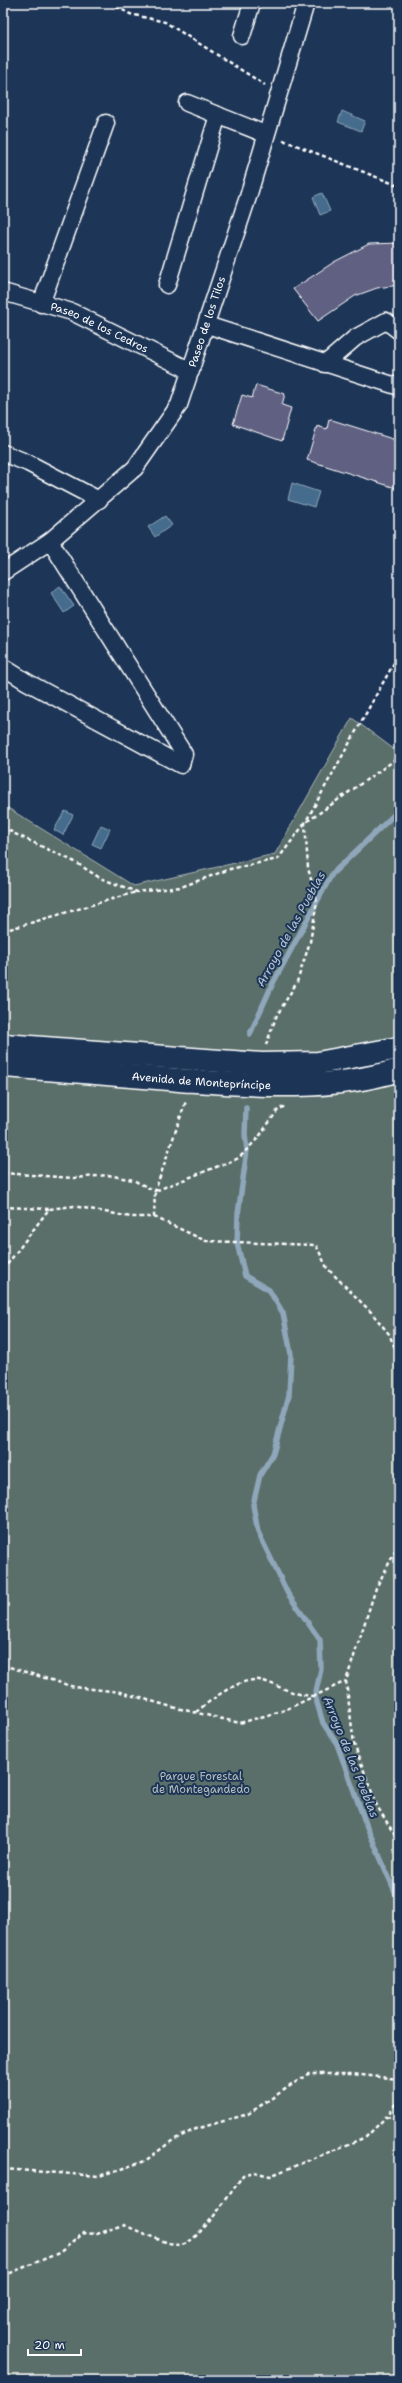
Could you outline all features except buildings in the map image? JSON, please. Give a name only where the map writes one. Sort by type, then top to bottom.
[{"type":"street","points":[[242,36],[252,3]]},
{"type":"street","name":"Paseo de los Tilos","points":[[3,572],[50,541],[135,468],[179,405],[207,325],[248,198],[265,134],[279,94],[306,3]]},
{"type":"street","points":[[186,103],[265,134]]},
{"type":"street","points":[[167,285],[218,115]]},
{"type":"street","points":[[41,304],[106,123]]},
{"type":"street","name":"Paseo de los Cedros","points":[[3,292],[72,312],[191,371]]},
{"type":"street","points":[[325,364],[355,338],[386,321],[399,331]]},
{"type":"street","points":[[207,325],[399,387]]},
{"type":"street","points":[[3,454],[28,463],[99,500]]},
{"type":"street","points":[[3,668],[181,765],[184,754],[50,541]]},
{"type":"street","name":"Avenida de Montepríncipe","points":[[3,1045],[262,1064],[318,1063],[399,1048]]},
{"type":"street","name":"Avenida de Montepríncipe","points":[[3,1066],[249,1085],[317,1085],[382,1076],[399,1070]]},
{"type":"path","points":[[110,3],[130,14],[165,22],[279,94]]},
{"type":"path","points":[[265,134],[399,186]]},
{"type":"path","points":[[3,932],[137,892],[181,887],[230,869],[278,859],[305,823],[399,654]]},
{"type":"path","points":[[305,823],[399,757]]},
{"type":"path","points":[[263,1051],[276,1017],[297,982],[310,942],[317,902],[308,868],[305,823]]},
{"type":"path","points":[[3,826],[13,833],[75,862],[100,878],[137,892]]},
{"type":"path","points":[[154,1217],[155,1191],[188,1096]]},
{"type":"path","points":[[3,1173],[74,1178],[108,1175],[133,1180],[155,1191],[239,1158],[258,1138],[278,1110],[289,1103]]},
{"type":"path","points":[[3,1207],[49,1209],[74,1206],[97,1209],[131,1217],[154,1217],[206,1241],[316,1245],[327,1268],[371,1312],[389,1334],[399,1357]]},
{"type":"path","points":[[3,1270],[49,1209]]},
{"type":"path","points":[[399,1544],[376,1588],[346,1681],[354,1744],[377,1806],[399,1842]]},
{"type":"path","points":[[3,1665],[74,1687],[120,1692],[240,1723],[285,1710],[346,1681]]},
{"type":"path","points":[[195,1712],[218,1695],[249,1680],[262,1680],[301,1696],[315,1696]]},
{"type":"path","points":[[3,2169],[99,2176],[145,2162],[173,2140],[196,2129],[248,2114],[308,2074],[352,2074],[399,2079]]},
{"type":"path","points":[[3,2276],[59,2253],[84,2233],[97,2234],[124,2225],[167,2243],[182,2245],[194,2238],[224,2204],[243,2175],[254,2172],[270,2176],[298,2166],[366,2137],[387,2116],[399,2099]]},
{"type":"path","points":[[387,2116],[399,2119]]},
{"type":"green space","name":"Parque Forestal de Montegandedo","points":[[352,718],[399,753],[399,2380],[3,2380],[3,805],[134,886],[275,854]]},
{"type":"water","points":[[342,111],[365,121],[361,131],[338,122]]},
{"type":"water","points":[[322,193],[330,211],[320,215],[313,197]]},
{"type":"water","points":[[292,483],[319,492],[314,507],[288,499]]},
{"type":"water","points":[[165,516],[172,525],[155,537],[148,527]]},
{"type":"water","points":[[60,586],[74,606],[64,613],[51,593]]},
{"type":"water","points":[[65,811],[73,815],[63,835],[54,830]]},
{"type":"water","points":[[101,825],[110,829],[101,848],[92,844]]},
{"type":"waterway","name":"Arroyo de las Pueblas","points":[[250,1034],[272,985],[332,874],[399,810]]},
{"type":"waterway","name":"Arroyo de las Pueblas","points":[[246,1108],[245,1135],[247,1150],[238,1214],[237,1243],[245,1276],[269,1290],[283,1313],[291,1354],[289,1395],[273,1454],[260,1475],[253,1505],[258,1532],[288,1594],[320,1640],[321,1669],[315,1696],[323,1723],[337,1744],[367,1827],[399,1901]]}]
